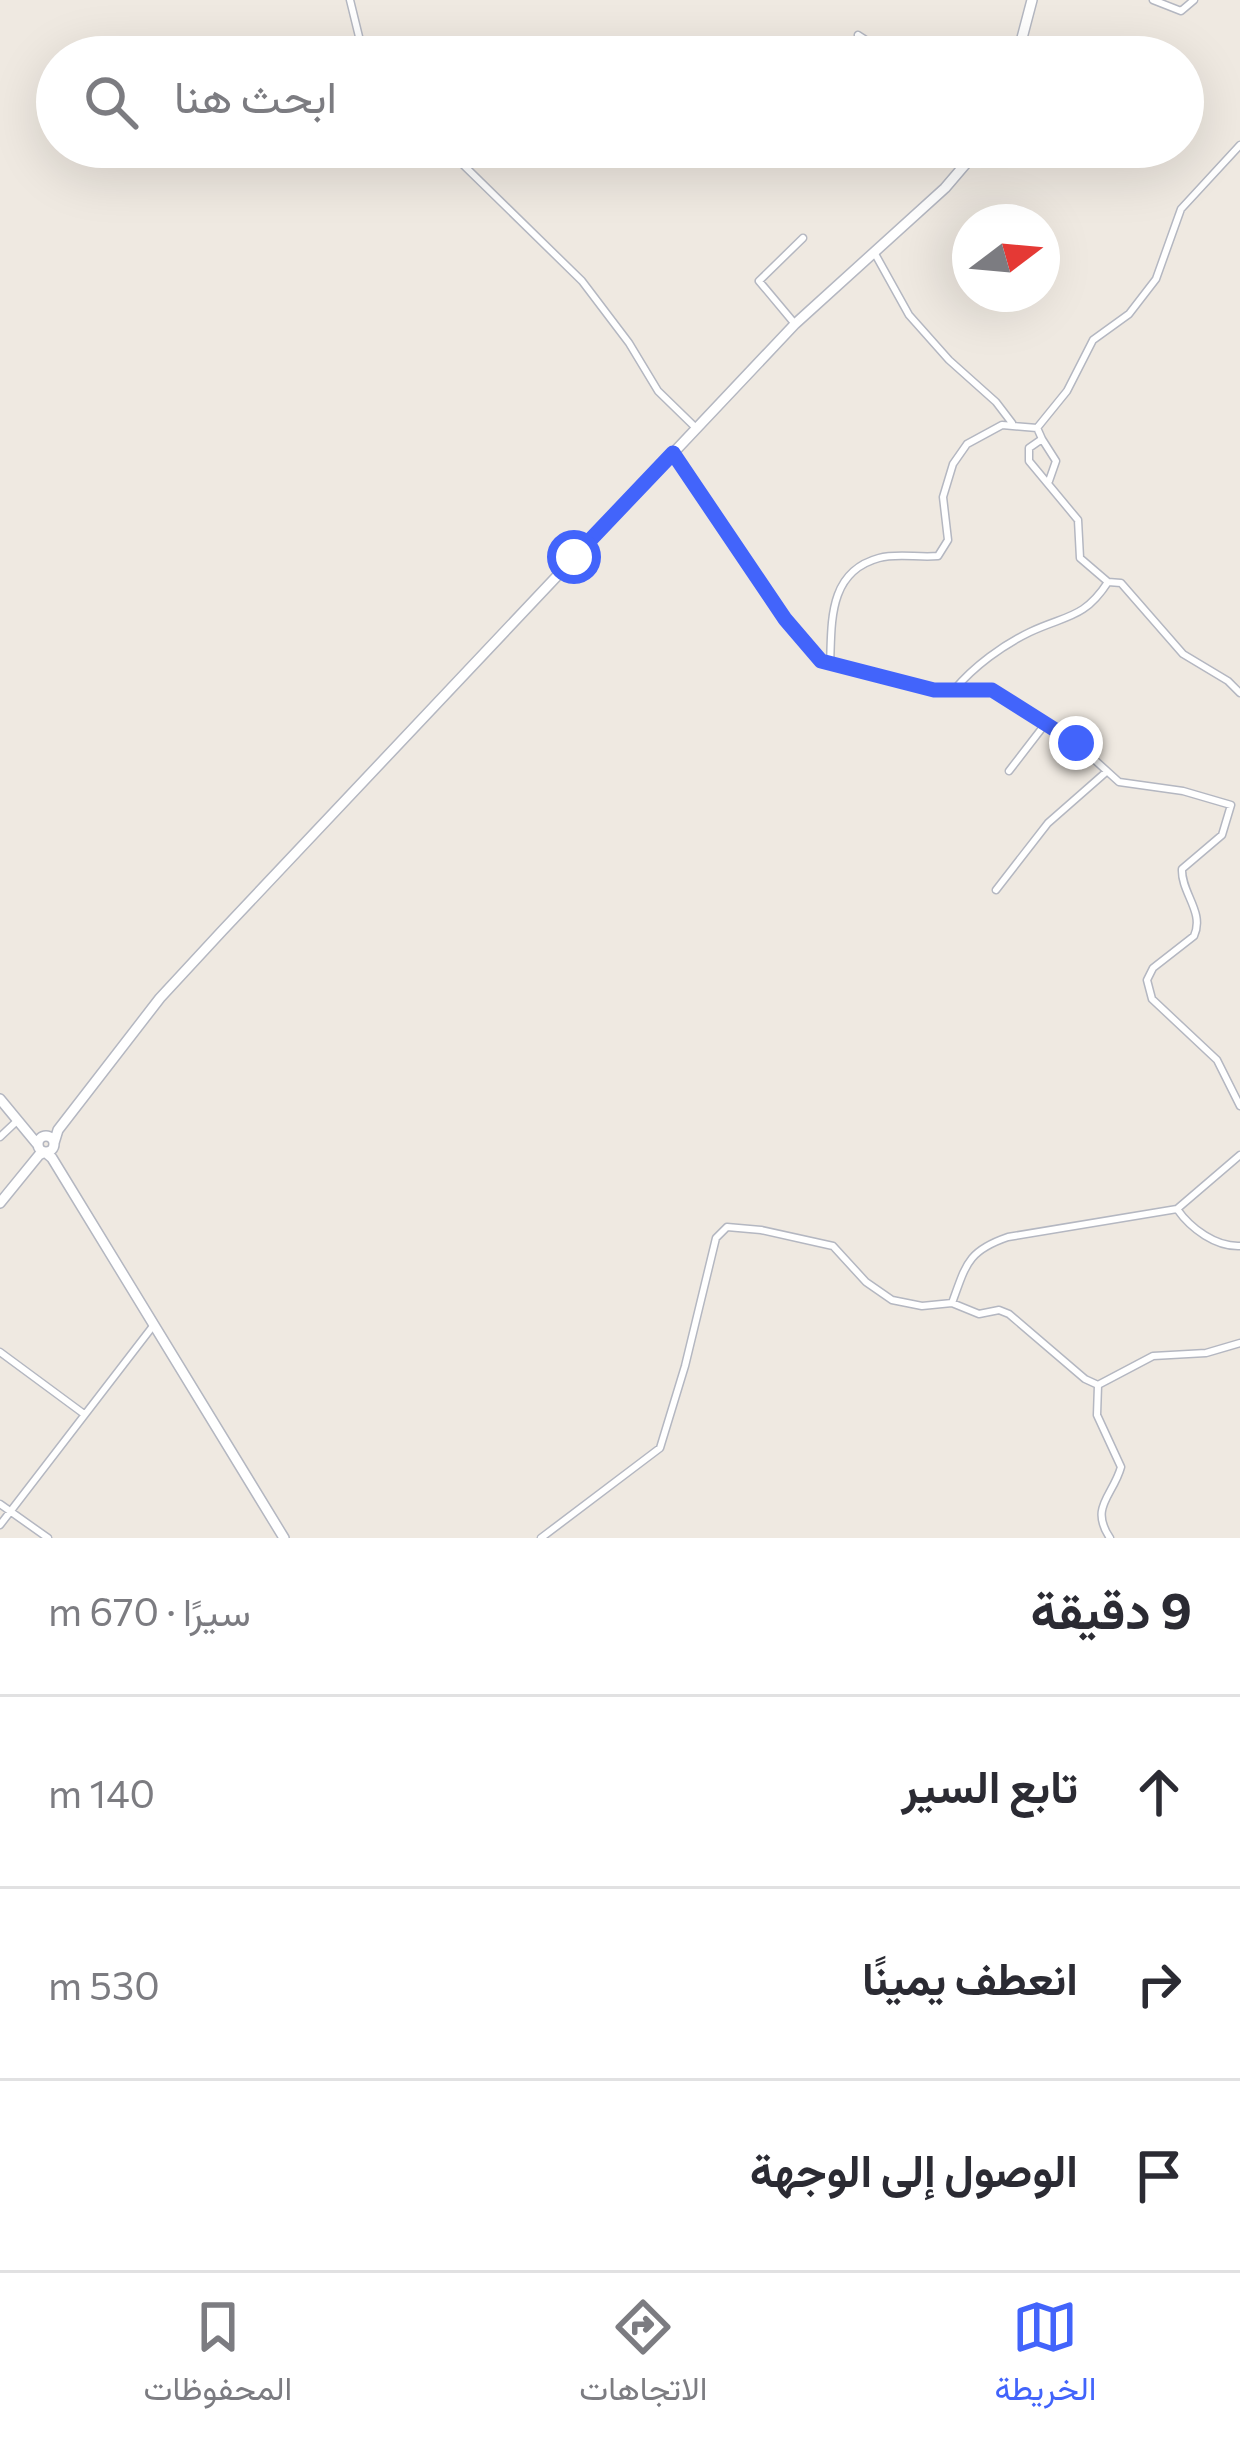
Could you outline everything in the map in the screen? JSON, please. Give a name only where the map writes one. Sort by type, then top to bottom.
[{"type":"main road","points":[[1023,36],[1032,0]]},
{"type":"main road","points":[[0,1204],[160,998],[795,324],[965,168]]},
{"type":"main road","points":[[0,1099],[46,1144],[284,1538]]},
{"type":"street","points":[[350,0],[359,36]]},
{"type":"street","points":[[1153,0],[1181,11],[1194,0]]},
{"type":"street","points":[[1037,428],[1067,392],[1093,340],[1129,314],[1156,279],[1181,209],[1240,145]]},
{"type":"street","points":[[466,168],[582,281],[658,391],[697,428]]},
{"type":"street","points":[[795,324],[759,280],[803,238]]},
{"type":"street","points":[[874,252],[909,315],[949,360],[996,401],[1012,423],[1037,428]]},
{"type":"street","points":[[830,665],[830,620],[840,587],[863,565],[879,558],[938,556],[948,540],[943,497],[952,464],[967,444],[1012,423]]},
{"type":"street","points":[[1037,428],[1056,460],[1049,481]]},
{"type":"street","points":[[1042,440],[1029,448],[1027,456],[1078,520],[1080,558],[1108,582],[1121,583],[1183,655],[1240,693]]},
{"type":"street","points":[[673,453],[801,641],[830,665],[893,682],[992,690],[1076,743],[1119,782],[1237,803],[1222,835],[1182,869],[1197,917],[1194,936],[1154,968],[1147,980],[1152,999],[1217,1060],[1240,1106]]},
{"type":"street","points":[[954,689],[1024,634],[1078,616],[1108,582]]},
{"type":"street","points":[[1009,771],[1046,723]]},
{"type":"street","points":[[996,890],[1048,823],[1105,773]]},
{"type":"street","points":[[0,1137],[18,1120]]},
{"type":"street","points":[[952,1304],[968,1261],[986,1244],[1178,1209],[1240,1155]]},
{"type":"street","points":[[1178,1209],[1188,1225],[1229,1246],[1240,1246]]},
{"type":"street","points":[[541,1538],[660,1448],[720,1232],[734,1226],[833,1246],[866,1282],[892,1300],[922,1306],[952,1304],[979,1314],[994,1310],[1010,1314],[1098,1385]]},
{"type":"street","points":[[0,1525],[153,1327]]},
{"type":"street","points":[[1098,1385],[1154,1356],[1206,1353],[1240,1342]]},
{"type":"street","points":[[0,1352],[84,1414]]},
{"type":"street","points":[[1098,1385],[1097,1415],[1121,1467],[1100,1510],[1110,1538]]},
{"type":"street","points":[[0,1504],[48,1538]]},
{"type":"route","points":[[574,557],[673,453],[785,619],[821,661],[934,690],[992,690],[1076,743]]}]
